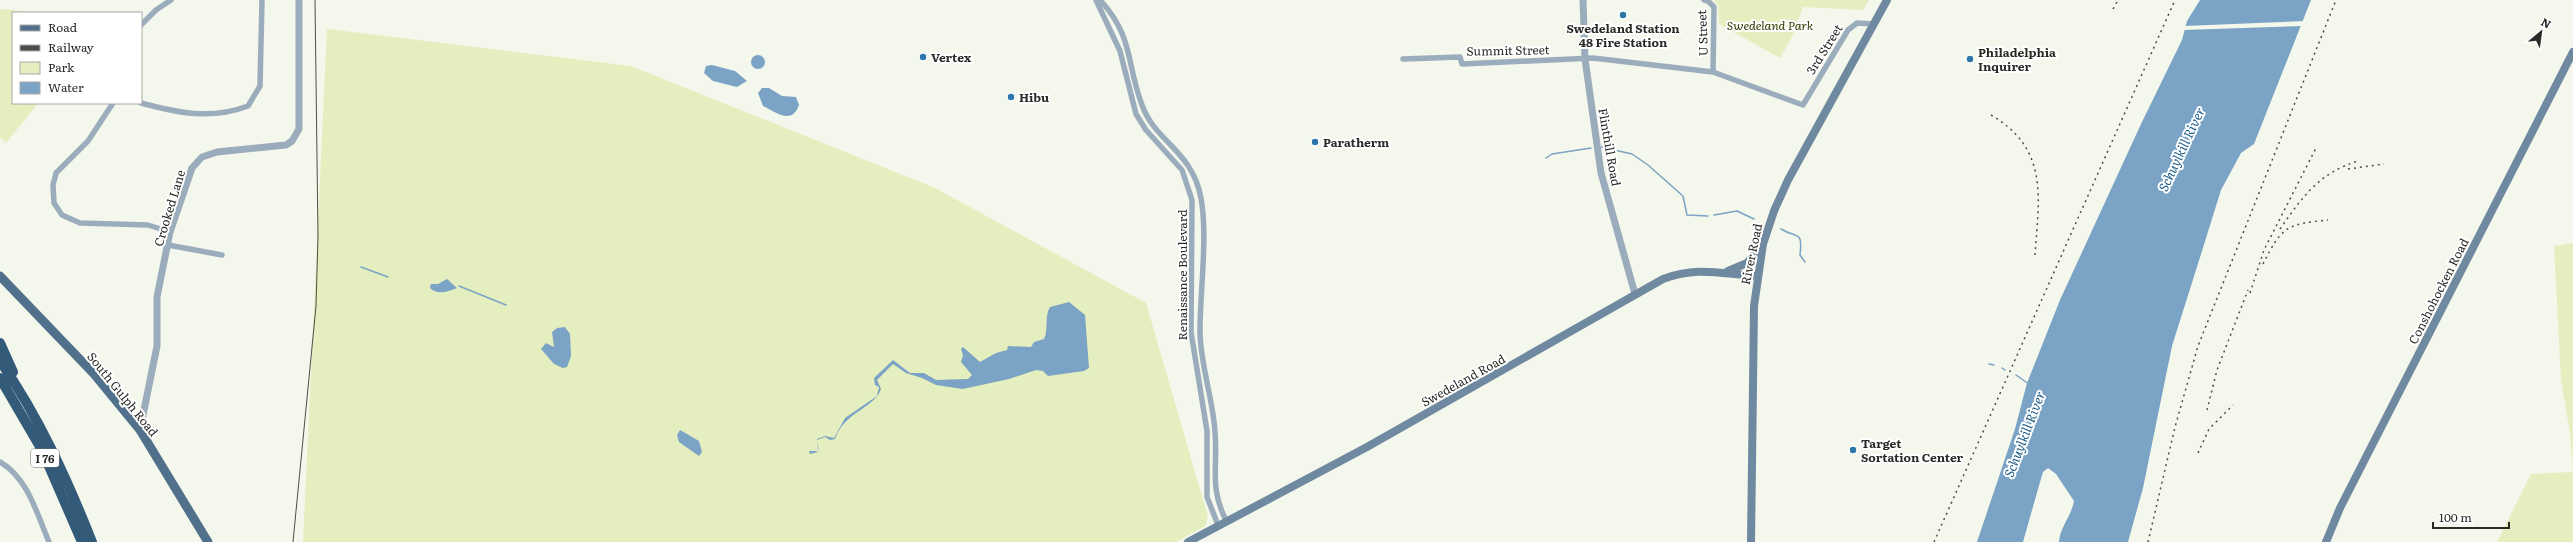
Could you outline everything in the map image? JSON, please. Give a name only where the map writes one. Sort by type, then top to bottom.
[{"type":"highway","points":[[0,344],[24,398]]},
{"type":"highway","name":"I 76","points":[[0,361],[24,398],[55,454],[92,542]]},
{"type":"highway","name":"I 76","points":[[0,378],[42,450],[82,542]]},
{"type":"main road","name":"River Road","points":[[1751,542],[1754,306],[1756,276],[1763,244],[1786,185],[1886,0]]},
{"type":"main road","name":"Conshohocken Road","points":[[2326,542],[2340,508],[2500,199],[2573,52]]},
{"type":"main road","points":[[1725,272],[1747,263],[1763,244]]},
{"type":"main road","name":"Swedeland Road","points":[[1188,542],[1226,520],[1374,443],[1528,358],[1663,279],[1681,273],[1702,270],[1756,276]]},
{"type":"main road","name":"South Gulph Road","points":[[0,276],[94,374],[140,430],[208,542]]},
{"type":"street","points":[[142,24],[156,10],[171,0]]},
{"type":"street","points":[[142,103],[174,112],[201,114],[248,106],[260,86],[262,0]]},
{"type":"street","name":"Crooked Lane","points":[[140,430],[157,346],[157,297],[170,232],[188,176],[202,157],[217,152],[279,147],[292,141],[296,136],[300,122],[299,0]]},
{"type":"street","name":"Renaissance Boulevard","points":[[1096,0],[1120,51],[1136,114],[1146,130],[1182,170],[1191,192],[1194,221],[1192,337],[1207,431],[1207,497],[1218,525]]},
{"type":"street","name":"Renaissance Boulevard","points":[[1100,0],[1111,13],[1124,38],[1144,110],[1150,121],[1187,162],[1199,190],[1202,221],[1200,336],[1215,430],[1215,493],[1226,520]]},
{"type":"street","name":"Flinthill Road","points":[[1583,0],[1585,58],[1601,172],[1635,294]]},
{"type":"street","name":"U Street","points":[[1704,0],[1708,1],[1714,7],[1713,72]]},
{"type":"street","name":"3rd Street","points":[[1803,105],[1848,30],[1858,23],[1874,24]]},
{"type":"street","name":"Summit Street","points":[[1403,59],[1460,57],[1462,64],[1585,58],[1713,72],[1803,105]]},
{"type":"street","points":[[112,104],[88,141],[56,173],[52,185],[54,203],[62,215],[75,222],[148,225],[170,232]]},
{"type":"street","points":[[168,245],[222,255]]},
{"type":"street","points":[[0,462],[14,474],[27,491],[49,542]]},
{"type":"green space","name":"Swedeland Park","points":[[1713,0],[1869,0],[1863,10],[1803,7],[1792,37],[1780,58],[1719,24],[1718,5]]},
{"type":"green space","points":[[0,9],[37,12],[12,12],[12,104],[37,104],[6,143],[0,137]]},
{"type":"green space","points":[[327,29],[631,66],[935,188],[1146,303],[1208,517],[1205,526],[1176,542],[303,542]]},
{"type":"green space","points":[[2573,243],[2573,472],[2570,433],[2561,380],[2554,246]]},
{"type":"green space","points":[[2573,472],[2573,542],[2497,542],[2531,474]]},
{"type":"water","name":"Schuylkill River","points":[[2200,0],[2311,0],[2254,144],[2241,153],[2221,190],[2172,346],[2143,488],[2128,542],[2059,542],[2061,532],[2071,512],[2074,501],[2056,474],[2048,468],[2043,472],[2023,542],[1977,542],[2015,429],[2027,383],[2060,300],[2141,124],[2182,40],[2187,21]]},
{"type":"water","points":[[755,55],[761,55],[765,59],[765,65],[761,69],[755,69],[751,65],[751,59]]},
{"type":"water","points":[[712,65],[735,71],[747,81],[737,87],[713,81],[704,73],[706,66]]},
{"type":"water","points":[[762,88],[769,88],[782,96],[796,97],[799,105],[796,111],[792,115],[784,116],[763,106],[758,93]]},
{"type":"water","points":[[447,279],[457,288],[436,292],[430,288],[431,284],[438,284]]},
{"type":"water","points":[[1069,302],[1085,315],[1089,368],[1084,371],[1048,376],[1043,371],[1036,370],[1009,379],[963,389],[936,385],[922,378],[906,373],[893,364],[877,380],[881,389],[878,395],[873,401],[845,422],[835,439],[830,440],[825,437],[817,440],[825,436],[834,438],[845,418],[877,396],[879,387],[875,385],[874,378],[893,360],[910,373],[924,373],[936,380],[968,379],[972,375],[961,362],[963,355],[961,349],[963,347],[980,362],[996,353],[1007,350],[1008,346],[1031,347],[1034,342],[1044,339],[1047,315],[1050,307]]},
{"type":"water","points":[[565,327],[570,334],[571,356],[567,367],[563,368],[554,364],[541,349],[546,343],[554,347],[552,332],[557,328]]},
{"type":"water","points":[[680,430],[699,441],[702,452],[699,456],[679,442],[677,435]]},
{"type":"water","points":[[809,451],[818,451],[810,454]]},
{"type":"pier","points":[[2305,21],[2304,26],[2183,30],[2184,26]]},
{"type":"waterway","points":[[1601,147],[1632,154],[1648,165],[1683,196],[1687,215],[1708,216]]},
{"type":"waterway","points":[[1546,158],[1552,154],[1591,148]]},
{"type":"waterway","points":[[1714,215],[1737,211],[1754,219]]},
{"type":"waterway","points":[[1781,229],[1800,238],[1800,255],[1805,262]]},
{"type":"waterway","points":[[361,267],[388,277]]},
{"type":"waterway","points":[[459,286],[506,305]]},
{"type":"waterway","points":[[1989,364],[1994,365]]},
{"type":"waterway","name":"Schuylkill River","points":[[2016,375],[2029,384]]},
{"type":"tram line","points":[[293,542],[316,306],[318,237],[315,0]]},
{"type":"railway","points":[[2113,9],[2118,0]]},
{"type":"railway","points":[[1934,542],[2175,0]]},
{"type":"railway","points":[[2148,542],[2175,427],[2198,346],[2336,0]]},
{"type":"railway","points":[[1991,115],[2010,128],[2023,143],[2031,159],[2036,176],[2038,194],[2035,255]]},
{"type":"railway","points":[[2250,293],[2264,250],[2317,146]]},
{"type":"railway","points":[[2280,229],[2296,206],[2322,179],[2344,166],[2358,161]]},
{"type":"railway","points":[[2348,169],[2384,164]]},
{"type":"railway","points":[[2263,264],[2275,242],[2287,229],[2303,223],[2328,220]]},
{"type":"railway","points":[[2207,410],[2217,370],[2248,290]]},
{"type":"railway","points":[[2198,453],[2209,429],[2233,405]]},
{"type":"place","name":"Swedeland Station 48 Fire Station","points":[[1623,15]]},
{"type":"place","name":"Vertex","points":[[923,57]]},
{"type":"place","name":"Philadelphia Inquirer","points":[[1970,59]]},
{"type":"place","name":"Hibu","points":[[1011,97]]},
{"type":"place","name":"Paratherm","points":[[1315,142]]},
{"type":"place","name":"Target Sortation Center","points":[[1853,450]]}]
